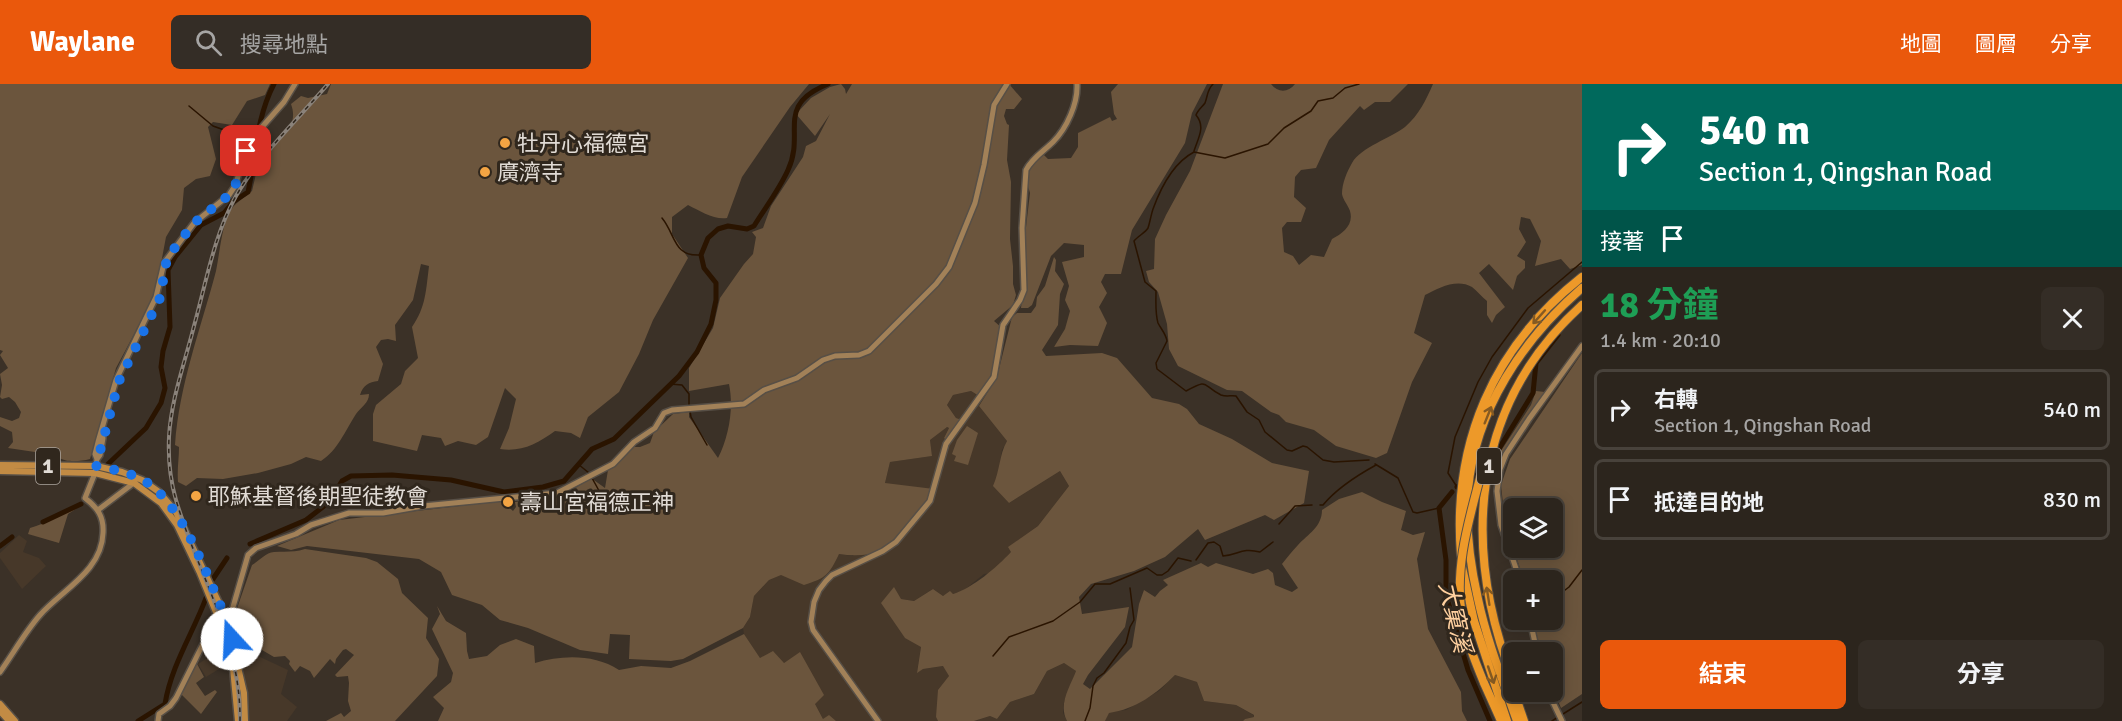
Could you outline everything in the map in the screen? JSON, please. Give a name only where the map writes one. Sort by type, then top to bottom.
[{"type":"highway","name":"1","points":[[1504,720],[1466,591],[1459,534],[1460,495],[1479,411],[1498,372],[1529,328],[1548,307],[1582,277]]},
{"type":"highway","name":"1","points":[[1517,721],[1478,599],[1468,538],[1467,471],[1490,409],[1519,356],[1554,312],[1582,288]]},
{"type":"highway","name":"1","points":[[1504,720],[1484,683],[1469,643],[1460,598],[1462,554],[1493,434],[1513,385],[1523,368],[1560,320],[1582,300]]},
{"type":"highway","name":"1","points":[[1502,652],[1490,607],[1483,555],[1483,506],[1488,468],[1501,424],[1526,371],[1563,323],[1582,305]]},
{"type":"highway","points":[[1502,652],[1524,721]]},
{"type":"highway","points":[[1521,702],[1528,721]]},
{"type":"main road","name":"1","points":[[0,465],[96,466],[122,472],[159,492],[176,512],[224,622],[244,693],[245,721]]},
{"type":"main road","name":"1","points":[[0,471],[96,466]]},
{"type":"main road","name":"1","points":[[224,622],[233,668],[238,721]]},
{"type":"main road","points":[[0,704],[15,721]]},
{"type":"main road","points":[[0,711],[9,721]]},
{"type":"street","points":[[0,672],[39,616],[96,560],[103,536],[103,523],[98,510],[86,498],[96,466],[95,454],[116,380],[156,297],[164,263],[194,223],[229,195],[235,186],[247,148],[259,128],[284,102],[295,84]]},
{"type":"street","points":[[878,721],[813,630],[811,622],[814,602],[819,590],[832,575],[896,542],[930,501],[946,444],[994,377],[1003,325],[1020,300],[1024,286],[1022,228],[1026,170],[1061,132],[1075,103],[1077,84]]},
{"type":"street","points":[[158,721],[159,714],[176,698],[203,644],[235,607],[248,555],[256,548],[296,534],[311,525],[349,513],[376,513],[423,506],[557,494],[616,462],[634,442],[655,428],[664,413],[672,410],[744,404],[764,390],[802,375],[823,360],[859,355],[874,347],[892,326],[936,284],[949,267],[975,203],[984,165],[992,110],[1006,86]]},
{"type":"street","points":[[1517,570],[1501,525],[1497,492],[1500,469],[1506,454],[1529,418],[1582,346]]},
{"type":"street","points":[[98,510],[136,481]]},
{"type":"street","points":[[1553,702],[1561,718]]},
{"type":"shaded area","points":[[0,84],[270,84],[265,95],[247,101],[232,125],[213,122],[208,127],[216,159],[210,176],[196,179],[184,188],[182,210],[166,237],[155,295],[116,368],[90,459],[67,461],[55,455],[8,448],[13,442],[12,432],[0,426],[0,417],[12,421],[19,418],[21,412],[9,397],[2,399],[0,397],[2,385],[0,374],[8,368],[0,355],[3,351],[0,350]]},
{"type":"shaded area","points":[[331,84],[809,84],[790,107],[742,177],[727,218],[712,216],[688,205],[672,217],[672,234],[688,258],[653,320],[639,354],[619,392],[588,417],[580,438],[571,433],[555,431],[529,446],[508,450],[500,449],[509,428],[516,399],[505,388],[488,437],[476,445],[458,441],[445,446],[441,438],[422,435],[417,451],[373,441],[373,414],[376,405],[401,384],[405,371],[418,358],[412,327],[423,305],[429,266],[421,264],[413,300],[395,325],[396,341],[381,340],[376,347],[383,364],[378,381],[365,386],[360,395],[369,394],[368,400],[327,457],[321,461],[306,457],[291,464],[258,473],[223,479],[197,478],[186,486],[178,482],[179,447],[175,445],[177,423],[191,357],[216,271],[226,220],[234,206],[252,191],[258,165],[264,161],[270,150],[288,130],[293,118],[291,104],[301,96],[308,98],[327,94]]},
{"type":"shaded area","points":[[841,84],[846,94],[852,84],[1009,84],[1022,99],[1014,109],[1006,109],[1004,116],[1009,125],[1007,160],[1011,182],[1010,239],[1013,284],[1016,295],[1013,305],[994,321],[1002,328],[992,373],[979,396],[971,391],[953,395],[947,405],[956,418],[962,420],[946,440],[944,438],[949,428],[947,427],[930,440],[932,456],[890,462],[885,483],[934,489],[919,511],[885,548],[866,555],[839,554],[826,575],[804,585],[781,575],[769,580],[754,596],[750,617],[743,628],[683,659],[671,661],[629,659],[630,635],[610,634],[608,654],[580,650],[528,628],[500,620],[482,605],[452,595],[441,572],[419,559],[307,546],[291,550],[277,546],[339,520],[502,501],[513,511],[516,507],[515,502],[561,497],[591,478],[605,488],[608,470],[632,447],[650,443],[654,432],[673,414],[689,412],[689,417],[718,458],[730,422],[729,384],[689,391],[689,368],[713,328],[720,298],[753,254],[756,237],[752,232],[763,228],[771,206],[803,157],[806,146],[816,141],[830,114],[815,136],[796,114],[811,98],[830,87]]},
{"type":"shaded area","points":[[1118,84],[1207,84],[1192,113],[1185,143],[1132,230],[1121,274],[1105,274],[1101,282],[1107,293],[1099,307],[1107,323],[1098,346],[1054,347],[1065,329],[1070,311],[1065,300],[1069,286],[1062,262],[1084,257],[1084,245],[1064,243],[1051,256],[1032,305],[1028,308],[1021,308],[1026,264],[1024,244],[1030,193],[1026,179],[1030,166],[1043,154],[1048,159],[1071,158],[1078,147],[1078,133],[1110,117],[1112,121],[1117,119],[1114,114],[1111,92]]},
{"type":"shaded area","points":[[1223,84],[1271,84],[1283,91],[1295,84],[1408,84],[1390,102],[1375,102],[1364,110],[1360,106],[1329,140],[1316,168],[1301,170],[1295,177],[1294,197],[1306,208],[1301,222],[1287,222],[1282,228],[1284,252],[1293,256],[1299,265],[1311,255],[1324,257],[1332,239],[1344,231],[1349,224],[1350,211],[1342,194],[1345,178],[1356,157],[1405,127],[1422,107],[1433,84],[1582,84],[1582,265],[1570,269],[1561,259],[1535,266],[1541,241],[1530,219],[1521,217],[1519,229],[1526,242],[1517,256],[1525,261],[1525,268],[1517,276],[1513,290],[1489,264],[1479,273],[1505,307],[1496,315],[1492,323],[1487,315],[1487,301],[1466,284],[1448,285],[1425,295],[1414,333],[1432,343],[1412,382],[1387,453],[1376,458],[1336,446],[1314,430],[1286,422],[1242,391],[1227,390],[1178,366],[1169,349],[1167,324],[1158,292],[1149,282],[1146,271],[1154,269],[1155,239],[1190,171]]},
{"type":"shaded area","points":[[1054,257],[1055,271],[1064,284],[1060,294],[1058,325],[1042,350],[1046,356],[1102,353],[1117,358],[1152,398],[1179,404],[1187,409],[1199,424],[1232,439],[1272,463],[1309,471],[1304,503],[1274,520],[1265,515],[1205,540],[1198,529],[1165,557],[1134,571],[1091,584],[1079,597],[1082,614],[1129,607],[1125,627],[1083,684],[1090,689],[1132,647],[1139,604],[1144,590],[1155,597],[1168,585],[1163,580],[1201,563],[1208,567],[1216,563],[1253,574],[1268,569],[1273,573],[1275,585],[1292,592],[1298,588],[1282,564],[1317,526],[1322,510],[1339,499],[1362,492],[1406,511],[1401,530],[1413,535],[1425,532],[1417,559],[1428,629],[1461,692],[1462,711],[1467,721],[1243,721],[1254,715],[1236,705],[1204,701],[1197,682],[1175,675],[1145,700],[1109,713],[1105,721],[1067,721],[1064,702],[1076,671],[1064,663],[1047,671],[1034,694],[1010,702],[997,719],[990,716],[974,721],[938,721],[936,717],[938,690],[949,676],[943,666],[923,669],[917,673],[921,647],[905,638],[881,603],[894,587],[901,599],[914,601],[933,589],[943,596],[950,591],[953,594],[969,587],[1011,552],[1008,547],[1038,526],[1069,486],[1060,471],[1009,503],[993,486],[1007,441],[979,406],[997,377],[1012,317],[1017,313],[1031,313],[1036,306],[1037,297],[1045,286]]},
{"type":"shaded area","points":[[1582,353],[1582,694],[1561,708],[1558,702],[1563,702],[1563,642],[1539,642],[1536,633],[1538,630],[1563,630],[1563,570],[1521,570],[1517,558],[1563,558],[1563,498],[1503,498],[1503,504],[1501,485],[1510,459]]},
{"type":"shaded area","points":[[971,391],[983,399],[979,406],[1007,441],[1002,450],[994,486],[1009,503],[1060,471],[1069,486],[1038,526],[1009,547],[1012,552],[992,573],[984,574],[963,591],[953,594],[943,596],[933,589],[914,601],[901,599],[921,647],[917,672],[944,666],[949,676],[936,717],[938,721],[823,719],[815,704],[799,653],[784,663],[760,658],[744,634],[743,628],[750,617],[754,596],[769,580],[780,575],[839,554],[853,556],[885,483],[890,462],[932,456],[930,440],[946,427],[949,428],[944,438],[946,439],[961,420],[956,418],[947,405],[953,395]]},
{"type":"shaded area","points":[[1536,391],[1545,392],[1505,451],[1498,466],[1491,469],[1531,405]]},
{"type":"shaded area","points":[[967,426],[978,433],[968,465],[954,461],[956,456],[952,454],[957,440]]},
{"type":"shaded area","points":[[79,507],[68,514],[59,543],[28,534],[30,528]]},
{"type":"shaded area","points":[[19,535],[27,541],[23,552],[39,558],[46,566],[22,589],[0,558],[0,553]]},
{"type":"shaded area","points":[[305,549],[366,558],[377,562],[398,579],[402,593],[428,618],[426,638],[439,659],[437,676],[395,721],[326,721],[341,713],[344,717],[351,711],[348,701],[348,676],[337,677],[335,675],[354,655],[346,649],[336,659],[335,664],[330,659],[314,678],[310,671],[300,666],[295,672],[285,656],[274,657],[262,650],[261,644],[237,640],[233,620],[252,565],[271,553]]},
{"type":"shaded area","points":[[437,606],[446,621],[466,633],[469,659],[487,656],[500,645],[516,639],[534,646],[535,663],[567,657],[599,661],[619,670],[641,666],[671,668],[744,634],[760,658],[773,651],[784,663],[800,652],[824,695],[815,704],[823,719],[829,715],[836,721],[438,721],[444,708],[433,697],[451,682],[453,673],[432,629],[440,614]]},
{"type":"shaded area","points":[[252,643],[260,648],[258,656],[288,670],[281,694],[297,707],[287,721],[247,721],[245,684],[239,656]]},
{"type":"shaded area","points":[[223,648],[227,664],[206,677],[198,664]]},
{"type":"shaded area","points":[[196,662],[204,677],[196,683],[205,696],[215,690],[217,692],[201,714],[180,693]]},
{"type":"shaded area","points":[[1064,663],[1076,671],[1064,702],[1063,713],[1067,721],[974,721],[990,716],[997,719],[1010,702],[1034,694],[1047,671]]},
{"type":"shaded area","points":[[1175,675],[1197,682],[1204,701],[1236,705],[1255,716],[1243,721],[1105,721],[1109,712],[1126,710],[1159,691]]},
{"type":"waterway","points":[[108,464],[146,428],[161,403],[165,388],[161,367],[170,327],[168,270],[175,257],[201,225],[224,213],[233,202],[248,192],[263,110],[274,84]]},
{"type":"waterway","points":[[250,544],[306,520],[328,503],[342,481],[351,476],[392,475],[451,480],[504,492],[543,487],[564,481],[592,449],[614,439],[679,376],[697,352],[711,324],[716,300],[716,283],[704,268],[701,255],[708,238],[718,229],[728,226],[747,229],[754,226],[788,170],[793,156],[796,111],[801,101],[828,84]]},
{"type":"waterway","points":[[1194,151],[1201,128],[1196,115],[1205,103],[1213,84]]},
{"type":"waterway","points":[[1359,84],[1345,88],[1333,98],[1318,101],[1311,111],[1284,128],[1268,144],[1225,158],[1194,152],[1174,169],[1160,192],[1148,228],[1134,241],[1145,282],[1156,291],[1157,319],[1167,341],[1156,363],[1157,369],[1186,391],[1205,384],[1221,395],[1236,396],[1247,412],[1259,420],[1265,432],[1287,450],[1307,447],[1323,460],[1334,462],[1369,460]]},
{"type":"waterway","points":[[189,106],[213,126],[227,131],[247,147]]},
{"type":"waterway","points":[[662,218],[680,249],[692,255],[701,255]]},
{"type":"waterway","points":[[1457,487],[1448,473],[1455,437],[1478,382],[1492,357],[1528,308],[1582,262]]},
{"type":"waterway","points":[[1457,487],[1478,475],[1497,452],[1533,393],[1536,363],[1558,335]]},
{"type":"waterway","points":[[670,384],[682,385],[689,394],[689,407]]},
{"type":"waterway","points":[[690,411],[707,445]]},
{"type":"waterway","points":[[578,464],[589,473]]},
{"type":"waterway","points":[[1375,464],[1398,478],[1413,512],[1439,508]]},
{"type":"waterway","points":[[1320,505],[1323,505],[1347,483],[1376,465]]},
{"type":"waterway","points":[[592,478],[603,498]]},
{"type":"waterway","name":"大窠溪","points":[[1452,492],[1439,508],[1446,560],[1446,595],[1468,670],[1490,721]]},
{"type":"waterway","points":[[43,522],[81,504]]},
{"type":"waterway","points":[[1279,524],[1295,506],[1312,505]]},
{"type":"waterway","points":[[0,546],[12,537]]},
{"type":"waterway","points":[[1196,560],[1208,543],[1214,542],[1220,546],[1223,556],[1244,551],[1260,552],[1273,542]]},
{"type":"waterway","points":[[213,579],[227,558]]},
{"type":"waterway","points":[[993,656],[1009,637],[1053,621],[1080,602],[1095,584],[1110,584],[1147,568],[1157,575],[1162,575],[1178,558],[1191,561]]},
{"type":"waterway","points":[[1563,592],[1582,570]]},
{"type":"waterway","points":[[1085,721],[1090,708],[1093,686],[1126,643],[1134,620],[1130,588]]},
{"type":"waterway","points":[[138,721],[165,704],[177,663],[206,598]]},
{"type":"waterway","points":[[1552,721],[1582,702]]},
{"type":"railway","points":[[240,721],[234,662],[217,608],[185,528],[174,492],[169,461],[170,423],[211,260],[228,211],[256,167],[328,84]]},
{"type":"place","name":"牡丹心福德宮","points":[[505,143]]},
{"type":"place","name":"廣濟寺","points":[[485,172]]},
{"type":"place","name":"耶穌基督後期聖徒教會","points":[[196,496]]},
{"type":"place","name":"壽山宮福德正神","points":[[508,502]]},
{"type":"route","points":[[232,639],[227,620],[176,512],[159,492],[142,480],[122,472],[96,466],[119,381],[160,298],[167,258],[194,223],[229,195],[235,186],[246,151]]}]
